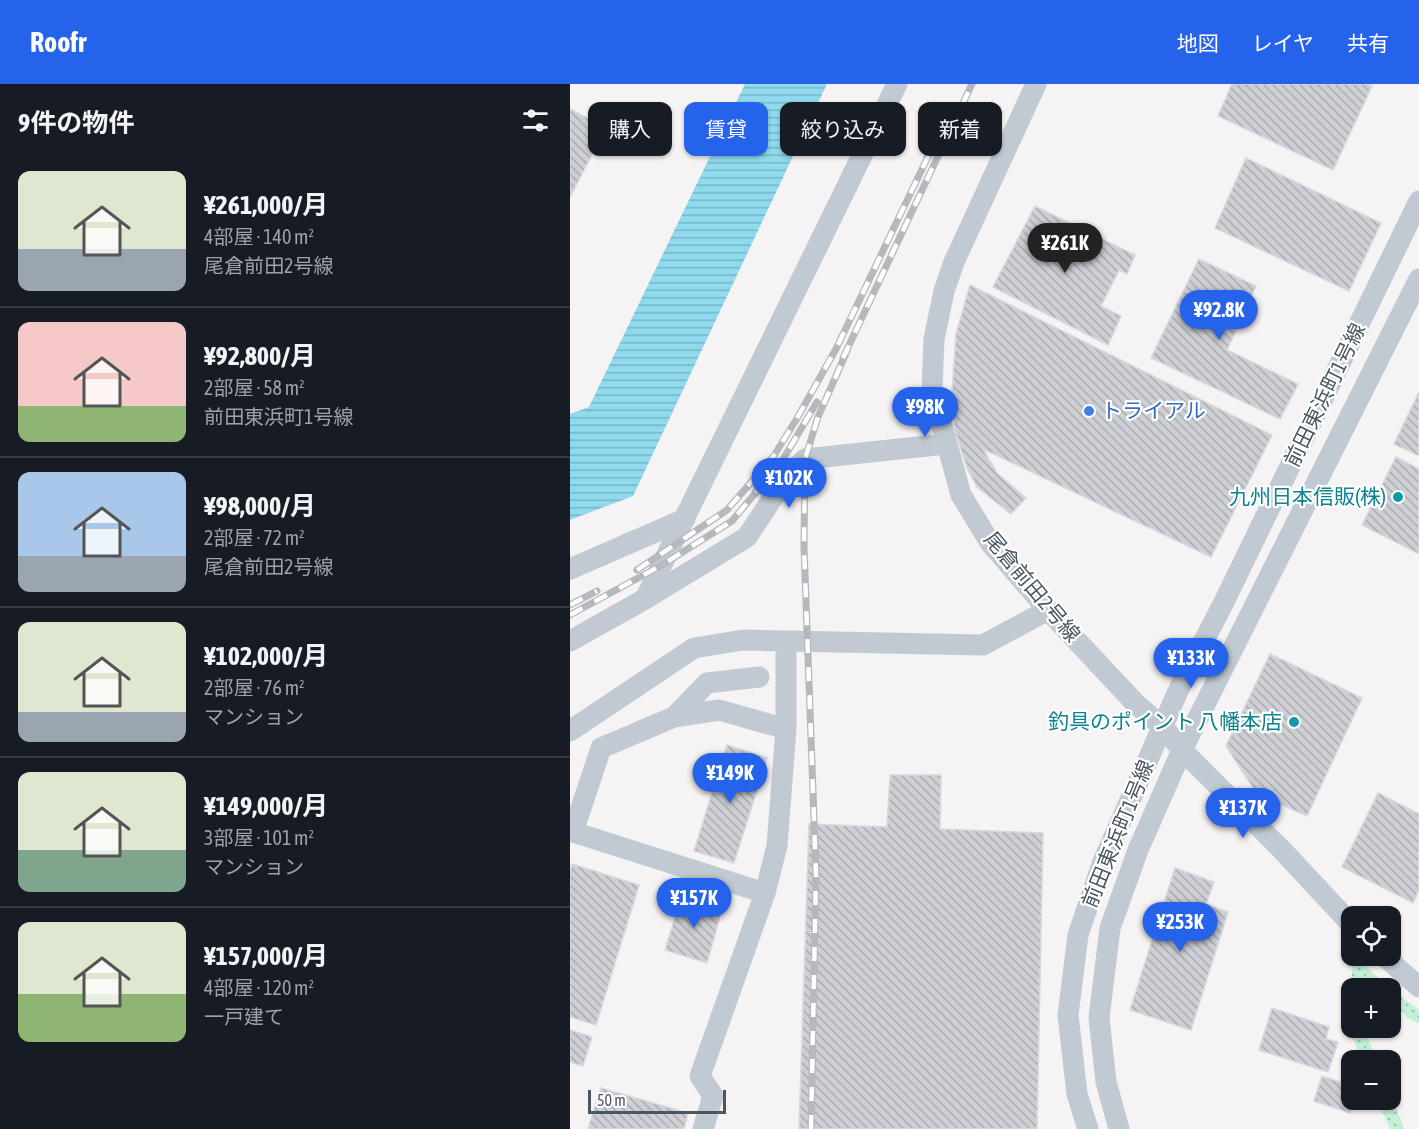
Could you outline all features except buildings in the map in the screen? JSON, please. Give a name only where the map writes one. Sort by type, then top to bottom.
[{"type":"street","points":[[645,599],[897,84]]},
{"type":"street","name":"尾倉前田2号線","points":[[1036,84],[954,262],[944,291],[934,339],[932,389],[961,495],[991,544],[1048,610],[1136,704],[1162,727],[1341,913]]},
{"type":"street","name":"前田東浜町1号線","points":[[1088,1129],[1077,1094],[1068,1016],[1078,935],[1102,864],[1162,727],[1417,212]]},
{"type":"street","name":"前田東浜町1号線","points":[[1119,1129],[1106,1082],[1099,1018],[1110,928],[1138,850],[1182,750],[1419,279]]},
{"type":"street","points":[[570,642],[747,537],[784,480],[805,459],[946,444]]},
{"type":"street","points":[[570,569],[685,519]]},
{"type":"street","points":[[570,731],[693,648],[743,640],[983,645],[1048,610]]},
{"type":"street","points":[[703,1129],[713,1096],[700,1076],[765,893],[777,846],[786,729],[786,642]]},
{"type":"street","points":[[674,717],[707,683],[759,677]]},
{"type":"street","points":[[765,893],[572,832],[601,748],[674,717],[719,710],[786,729]]},
{"type":"street","points":[[1395,966],[1419,987]]},
{"type":"green space","points":[[1353,966],[1365,966],[1379,978],[1351,978]]},
{"type":"green space","points":[[1401,996],[1419,1010],[1419,1024],[1401,1011]]},
{"type":"green space","points":[[1352,1038],[1368,1038],[1373,1050],[1358,1050]]},
{"type":"green space","points":[[1382,1110],[1397,1110],[1404,1129],[1390,1129]]},
{"type":"water","points":[[745,84],[827,84],[819,102],[780,102],[780,156],[793,156],[633,496],[570,520],[570,414],[589,407],[710,156],[768,156],[768,102],[736,102]]},
{"type":"railway","points":[[843,358],[972,84]]},
{"type":"railway","points":[[637,570],[727,510],[773,457],[836,349],[928,156]]},
{"type":"railway","points":[[811,1129],[816,874],[804,547],[805,459],[818,417],[847,351]]},
{"type":"railway","points":[[570,615],[662,565],[732,521],[782,461],[817,402]]},
{"type":"railway","points":[[570,605],[597,591]]},
{"type":"place","name":"トライアル","points":[[1089,411]]},
{"type":"place","name":"九州日本信販(株)","points":[[1398,497]]},
{"type":"place","name":"釣具のポイント 八幡本店","points":[[1294,722]]}]
